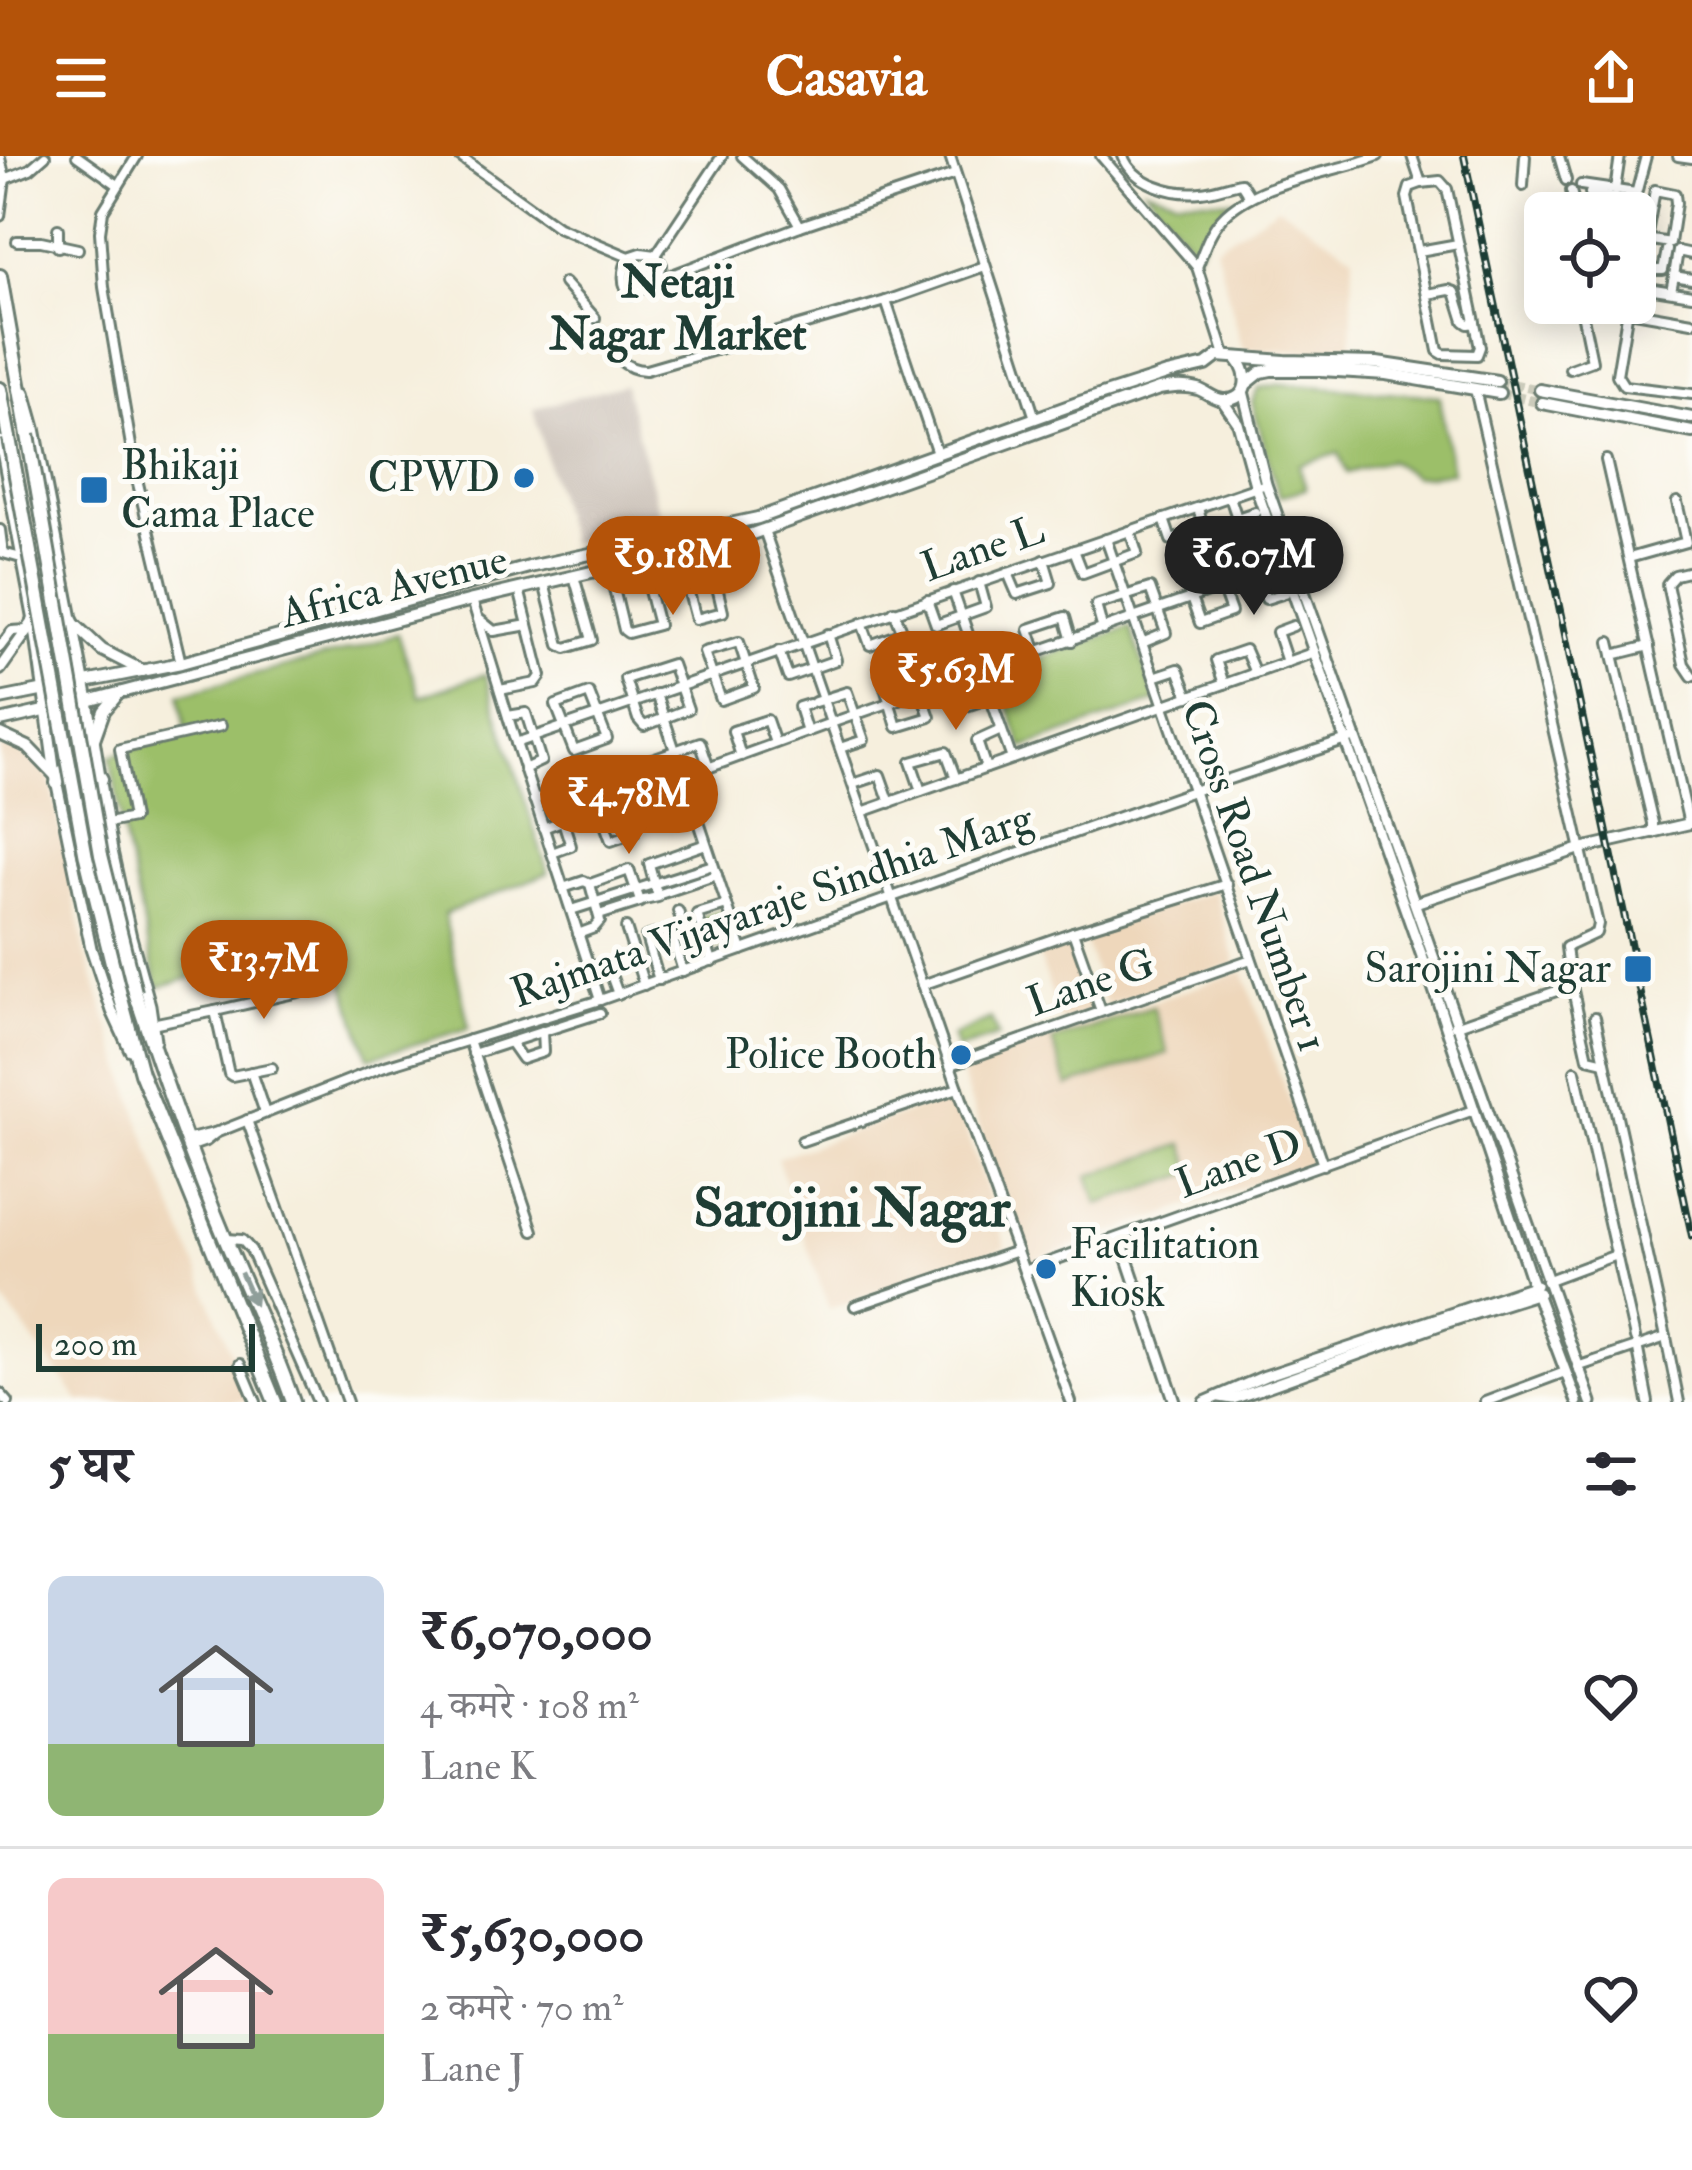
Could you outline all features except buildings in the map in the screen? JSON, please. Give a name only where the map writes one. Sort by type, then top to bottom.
[{"type":"main road","points":[[0,276],[101,855],[135,992],[149,1024],[157,1064],[293,1401]]},
{"type":"main road","points":[[1231,357],[1246,370],[1245,388]]},
{"type":"main road","points":[[1231,357],[1377,363],[1498,387],[1475,389],[1386,374],[1271,370],[1261,372],[1234,398],[1216,398],[1203,385],[1206,365],[1231,357]]},
{"type":"main road","name":"Africa Avenue","points":[[43,691],[182,663],[529,567],[758,518],[1035,418],[1206,365]]},
{"type":"main road","points":[[0,388],[5,440],[86,857],[141,1073],[167,1161],[275,1402]]},
{"type":"main road","name":"Africa Avenue","points":[[0,721],[472,599],[764,530],[1160,389],[1190,388],[1216,398]]},
{"type":"main road","points":[[1692,418],[1541,396],[1692,432]]},
{"type":"main road","points":[[0,669],[30,625],[72,622],[102,650],[143,672]]},
{"type":"main road","points":[[0,699],[43,691]]},
{"type":"main road","points":[[94,740],[104,711],[122,691]]},
{"type":"main road","points":[[0,734],[28,747],[56,779],[82,766],[92,766],[100,779]]},
{"type":"street","points":[[5,179],[30,170],[45,156]]},
{"type":"street","points":[[77,156],[118,185]]},
{"type":"street","points":[[137,156],[106,205],[101,223],[104,287],[136,475],[182,663]]},
{"type":"street","points":[[459,156],[558,226],[629,257],[656,255]]},
{"type":"street","points":[[656,255],[722,156]]},
{"type":"street","points":[[742,156],[779,189],[800,226]]},
{"type":"street","points":[[950,156],[1035,418]]},
{"type":"street","points":[[1101,156],[1197,267],[1231,357]]},
{"type":"street","points":[[1123,156],[1136,176],[1151,183],[1197,193],[1241,183],[1250,197]]},
{"type":"street","points":[[1197,267],[1220,220],[1250,197],[1378,156]]},
{"type":"street","points":[[1412,156],[1421,183]]},
{"type":"street","points":[[1523,186],[1525,156]]},
{"type":"street","points":[[1559,156],[1565,181]]},
{"type":"street","points":[[1616,192],[1620,156]]},
{"type":"street","points":[[1637,192],[1646,156]]},
{"type":"street","points":[[1678,156],[1692,158]]},
{"type":"street","points":[[0,158],[5,179],[0,215]]},
{"type":"street","points":[[629,257],[623,276],[628,292],[635,293],[800,226],[955,174]]},
{"type":"street","points":[[1421,183],[1445,185],[1480,347],[1477,355],[1438,351],[1407,197],[1410,188],[1421,183]]},
{"type":"street","points":[[1581,185],[1608,192]]},
{"type":"street","points":[[1655,190],[1676,196],[1670,243],[1646,239],[1652,206],[1655,190]]},
{"type":"street","points":[[58,229],[58,247]]},
{"type":"street","points":[[17,241],[78,249]]},
{"type":"street","points":[[1419,251],[1458,244]]},
{"type":"street","points":[[1656,271],[1664,268],[1667,250]]},
{"type":"street","points":[[1671,291],[1678,251],[1692,254]]},
{"type":"street","points":[[656,255],[662,270],[656,281]]},
{"type":"street","points":[[564,283],[626,366],[635,371],[886,301],[985,266]]},
{"type":"street","points":[[1674,276],[1692,279]]},
{"type":"street","points":[[1656,289],[1692,295]]},
{"type":"street","points":[[1428,294],[1452,290],[1464,321],[1475,323]]},
{"type":"street","points":[[886,301],[938,454]]},
{"type":"street","points":[[1656,313],[1692,322]]},
{"type":"street","points":[[1570,369],[1592,361],[1584,324]]},
{"type":"street","points":[[1626,324],[1618,382],[1692,394]]},
{"type":"street","points":[[11,338],[35,428],[149,1024],[303,991]]},
{"type":"street","points":[[1245,388],[1261,486]]},
{"type":"street","points":[[1475,389],[1598,924],[1591,938],[1566,947],[1588,1058],[1605,1062]]},
{"type":"street","points":[[1216,398],[1238,423],[1451,1028],[1591,1402]]},
{"type":"street","points":[[5,440],[56,779],[91,947],[112,1011],[141,1073]]},
{"type":"street","points":[[1410,905],[1579,849],[1691,828],[1606,460]]},
{"type":"street","name":"Lane L","points":[[516,743],[1261,486]]},
{"type":"street","points":[[1230,497],[1237,518],[1255,512]]},
{"type":"street","points":[[1628,558],[1686,542],[1677,502]]},
{"type":"street","points":[[1164,519],[1171,540],[1204,530],[1198,508]]},
{"type":"street","points":[[0,530],[3,553],[22,558]]},
{"type":"street","points":[[764,530],[812,668],[816,702],[832,723],[1071,1402]]},
{"type":"street","points":[[1074,550],[1083,573],[1137,554],[1130,531]]},
{"type":"street","name":"Cross Road Number 1","points":[[1106,539],[1323,1165]]},
{"type":"street","points":[[678,552],[696,619],[718,614],[723,612],[706,545]]},
{"type":"street","points":[[1265,546],[1250,552],[1266,599],[1285,593]]},
{"type":"street","points":[[608,568],[628,633],[658,625],[641,560]]},
{"type":"street","points":[[1008,572],[1017,594],[1051,583],[1044,560]]},
{"type":"street","points":[[543,828],[1289,563]]},
{"type":"street","points":[[1289,563],[1315,652],[1351,739]]},
{"type":"street","points":[[1214,566],[1231,612],[1201,623],[1191,599],[1183,576],[1214,566]]},
{"type":"street","points":[[1692,571],[1675,575],[1666,584],[1684,664],[1692,676]]},
{"type":"street","points":[[544,583],[560,645],[566,648],[592,640],[574,576]]},
{"type":"street","points":[[927,600],[936,625],[986,607],[979,582]]},
{"type":"street","points":[[1103,630],[1096,605],[1150,588],[1166,633],[1142,643]]},
{"type":"street","points":[[500,690],[540,680],[519,589]]},
{"type":"street","points":[[952,592],[1012,759]]},
{"type":"street","points":[[472,599],[600,1000]]},
{"type":"street","points":[[862,623],[870,645],[903,633],[895,611]]},
{"type":"street","points":[[1036,653],[1029,629],[1065,617],[1072,641]]},
{"type":"street","points":[[478,619],[494,631],[528,625]]},
{"type":"street","points":[[0,647],[10,632],[30,625]]},
{"type":"street","points":[[1287,662],[1277,632],[1293,626]]},
{"type":"street","points":[[779,651],[788,677],[836,660],[828,634]]},
{"type":"street","points":[[990,698],[966,706],[949,659],[999,641],[1007,664]]},
{"type":"street","points":[[739,642],[746,663],[754,688],[721,700],[704,652],[739,642]]},
{"type":"street","points":[[1610,642],[1653,833]]},
{"type":"street","points":[[1613,655],[1649,646]]},
{"type":"street","points":[[1224,684],[1216,660],[1245,650],[1255,673]]},
{"type":"street","points":[[862,812],[1315,652]]},
{"type":"street","points":[[672,664],[680,686],[688,709],[644,726],[625,681],[672,664]]},
{"type":"street","points":[[1154,677],[1178,669],[1189,697]]},
{"type":"street","points":[[914,671],[922,692],[930,717],[897,728],[883,681],[914,671]]},
{"type":"street","points":[[807,732],[799,707],[848,692],[864,740],[840,748]]},
{"type":"street","points":[[589,693],[598,714],[607,739],[578,750],[571,748],[558,702],[589,693]]},
{"type":"street","points":[[656,694],[742,950]]},
{"type":"street","points":[[507,716],[526,713],[535,736],[542,761],[524,769]]},
{"type":"street","points":[[741,756],[734,731],[767,719],[775,743]]},
{"type":"street","points":[[108,823],[133,818],[120,749],[221,726]]},
{"type":"street","points":[[986,768],[976,741],[1001,730]]},
{"type":"street","name":"Rajmata Vijayaraje Sindhia Marg","points":[[188,1144],[201,1134],[218,1132],[382,1067],[618,994],[1351,739]]},
{"type":"street","points":[[697,814],[666,823],[649,760],[700,742],[709,767]]},
{"type":"street","points":[[921,791],[911,762],[946,752],[956,779]]},
{"type":"street","points":[[621,771],[634,833],[611,841],[597,808],[587,783],[621,771]]},
{"type":"street","points":[[853,784],[880,776],[890,803]]},
{"type":"street","points":[[534,800],[554,794],[571,846],[552,853]]},
{"type":"street","points":[[563,888],[584,881],[590,884],[706,844]]},
{"type":"street","points":[[649,864],[660,895]]},
{"type":"street","points":[[571,910],[713,865]]},
{"type":"street","points":[[629,870],[641,902]]},
{"type":"street","points":[[599,915],[717,875]]},
{"type":"street","points":[[578,934],[597,927],[599,915],[590,884]]},
{"type":"street","points":[[922,985],[1227,884]]},
{"type":"street","points":[[712,961],[697,914],[727,904]]},
{"type":"street","points":[[678,911],[697,967]]},
{"type":"street","points":[[626,928],[644,985]]},
{"type":"street","points":[[659,980],[646,938],[670,930],[683,971]]},
{"type":"street","points":[[1073,932],[1101,1011]]},
{"type":"street","name":"Lane G","points":[[950,1064],[1251,959]]},
{"type":"street","points":[[265,964],[274,997]]},
{"type":"street","points":[[590,967],[607,964],[618,994]]},
{"type":"street","points":[[1451,1028],[1572,984]]},
{"type":"street","points":[[215,1011],[228,1072],[232,1076],[272,1068]]},
{"type":"street","points":[[473,1054],[600,1013]]},
{"type":"street","points":[[1595,1017],[1678,1402]]},
{"type":"street","points":[[1451,1028],[1474,1110],[1577,1402]]},
{"type":"street","points":[[510,1042],[522,1059],[543,1052],[542,1031]]},
{"type":"street","points":[[469,1040],[532,1231]]},
{"type":"street","points":[[1575,1071],[1648,1402]]},
{"type":"street","points":[[251,1072],[265,1113]]},
{"type":"street","points":[[802,1141],[958,1088]]},
{"type":"street","name":"Lane D","points":[[1024,1271],[1474,1110]]},
{"type":"street","points":[[247,1120],[347,1402]]},
{"type":"street","points":[[1120,1238],[1175,1402]]},
{"type":"street","points":[[225,1239],[242,1240],[251,1250],[318,1402]]},
{"type":"street","points":[[855,1306],[1017,1251]]},
{"type":"street","points":[[1205,1402],[1229,1397],[1336,1350],[1548,1285],[1616,1255]]},
{"type":"street","points":[[1577,1367],[1636,1341],[1666,1337]]},
{"type":"street","points":[[240,1364],[256,1402]]},
{"type":"street","points":[[1485,1402],[1565,1372]]},
{"type":"street","points":[[0,1393],[8,1402]]},
{"type":"shaded area","points":[[1278,206],[1353,255],[1351,352],[1243,349],[1215,247]]},
{"type":"shaded area","points":[[624,384],[661,519],[569,543],[533,409]]},
{"type":"shaded area","points":[[0,748],[19,751],[50,777],[85,952],[149,1147],[251,1402],[80,1402],[0,1296]]},
{"type":"shaded area","points":[[1214,891],[1236,963],[1106,1005],[1083,935]]},
{"type":"shaded area","points":[[1070,940],[1094,1010],[1061,1021],[1037,951]]},
{"type":"shaded area","points":[[1243,971],[1311,1163],[1027,1263],[959,1068]]},
{"type":"shaded area","points":[[954,1097],[1006,1247],[829,1309],[777,1158]]},
{"type":"green space","points":[[1145,188],[1176,198],[1232,200],[1212,221],[1197,253]]},
{"type":"green space","points":[[1282,384],[1439,396],[1452,472],[1414,476],[1389,460],[1347,473],[1339,453],[1299,465],[1306,489],[1279,496],[1252,402],[1259,388]]},
{"type":"green space","points":[[1130,627],[1156,701],[1023,748],[997,673]]},
{"type":"green space","points":[[398,634],[420,697],[485,674],[548,873],[444,914],[469,1028],[369,1058],[341,973],[280,988],[267,956],[158,987],[110,756],[186,732],[180,694]]},
{"type":"green space","points":[[724,909],[735,941],[713,948],[702,916]]},
{"type":"green space","points":[[1153,1007],[1168,1053],[1068,1086],[1052,1041]]},
{"type":"green space","points":[[991,1019],[998,1036],[957,1050],[952,1036]]},
{"type":"green space","points":[[1184,1144],[1193,1173],[1098,1204],[1089,1176]]},
{"type":"tunnel","points":[[1497,381],[1540,390]]},
{"type":"tunnel","points":[[1499,393],[1542,403]]},
{"type":"railway","points":[[1464,156],[1692,1236]]},
{"type":"place","name":"CPWD","points":[[524,478]]},
{"type":"place","name":"Bhikaji Cama Place","points":[[94,490]]},
{"type":"place","name":"Sarojini Nagar","points":[[1638,969]]},
{"type":"place","name":"Police Booth","points":[[961,1055]]},
{"type":"place","name":"Facilitation Kiosk","points":[[1046,1269]]},
{"type":"district","name":"Netaji Nagar Market","points":[[678,309]]},
{"type":"district","name":"Sarojini Nagar","points":[[852,1209]]}]
